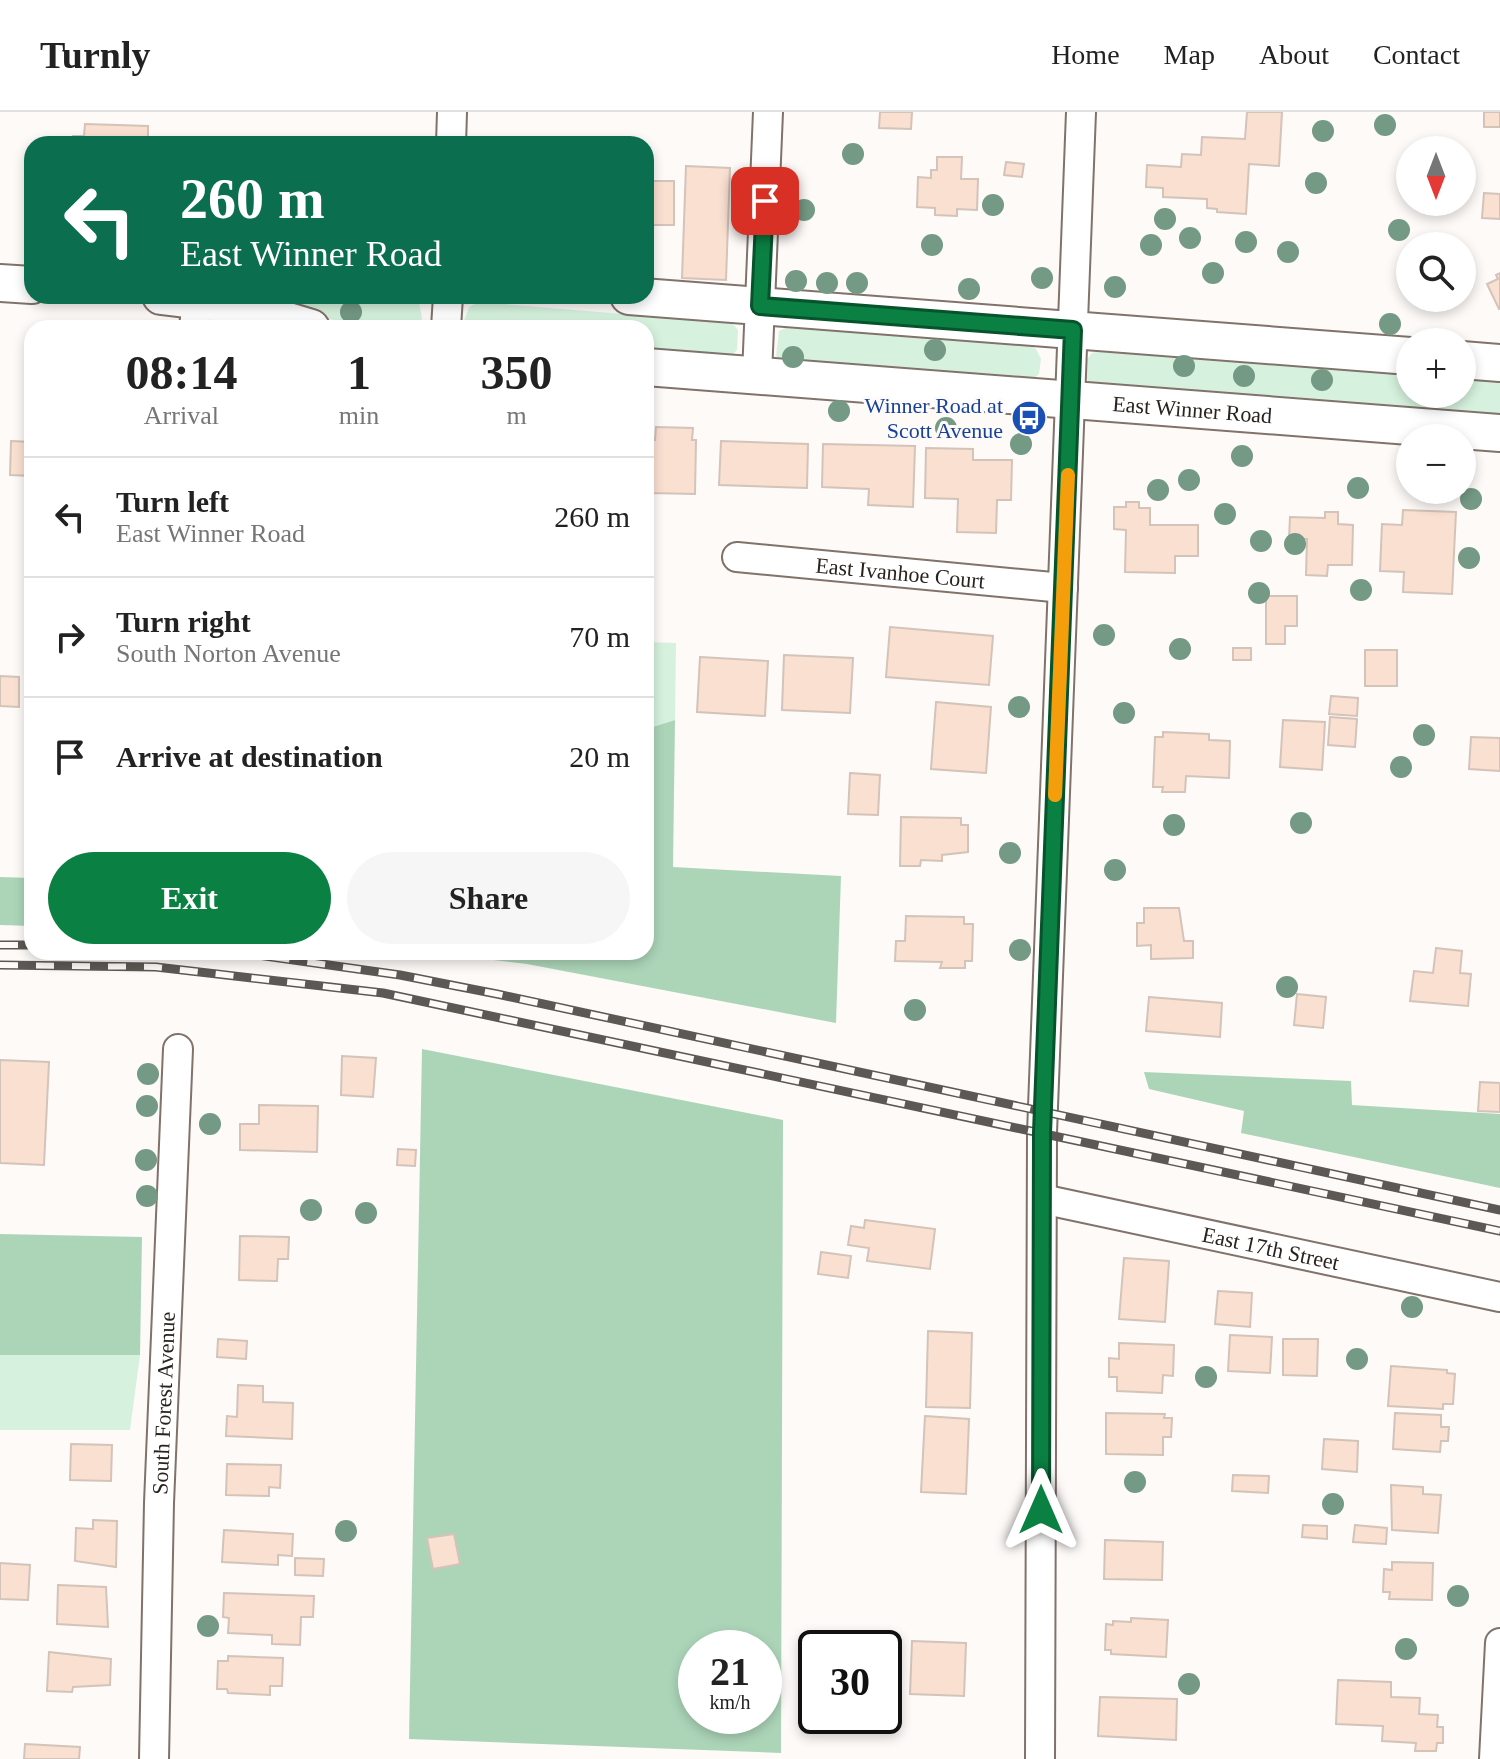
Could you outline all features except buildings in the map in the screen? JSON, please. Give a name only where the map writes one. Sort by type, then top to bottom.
[{"type":"street","points":[[451,136],[452,112]]},
{"type":"street","points":[[757,375],[768,112]]},
{"type":"street","points":[[1040,1759],[1042,1199],[1081,112]]},
{"type":"street","points":[[0,283],[24,284]]},
{"type":"street","points":[[654,298],[1396,355]]},
{"type":"street","points":[[177,304],[196,314],[231,304]]},
{"type":"street","points":[[254,304],[292,320]]},
{"type":"street","points":[[1476,361],[1500,363]]},
{"type":"street","name":"East Winner Road","points":[[654,368],[1500,433]]},
{"type":"street","name":"East Ivanhoe Court","points":[[737,557],[1063,588]]},
{"type":"street","name":"South Forest Avenue","points":[[154,1759],[159,1503],[178,1049]]},
{"type":"street","name":"East 17th Street","points":[[1042,1199],[1500,1297]]},
{"type":"street","points":[[1494,1759],[1500,1643]]},
{"type":"green space","points":[[280,304],[419,304],[422,318],[334,320],[280,309]]},
{"type":"green space","points":[[475,304],[503,304],[732,323],[738,330],[737,350],[730,357],[654,352],[654,320],[464,320],[469,307]]},
{"type":"green space","points":[[790,326],[1028,344],[1036,349],[1041,359],[1039,374],[1032,380],[785,363],[776,356],[779,331]]},
{"type":"green space","points":[[1107,350],[1396,373],[1396,408],[1476,408],[1476,379],[1500,381],[1500,418],[1095,387],[1085,378],[1083,364],[1092,353]]},
{"type":"green space","points":[[654,642],[676,643],[675,720],[654,727]]},
{"type":"green space","points":[[675,720],[673,867],[841,876],[836,1023],[494,960],[654,960],[654,727]]},
{"type":"green space","points":[[0,877],[24,878],[24,926],[0,925]]},
{"type":"green space","points":[[422,1049],[783,1120],[781,1630],[678,1630],[678,1734],[781,1734],[781,1753],[409,1739]]},
{"type":"green space","points":[[1144,1072],[1351,1081],[1352,1105],[1500,1114],[1500,1188],[1241,1133],[1244,1111],[1149,1089]]},
{"type":"green space","points":[[0,1234],[142,1237],[140,1355],[0,1355]]},
{"type":"green space","points":[[0,1355],[140,1355],[130,1430],[0,1430]]},
{"type":"railway","points":[[0,945],[24,945]]},
{"type":"railway","points":[[293,960],[400,975],[497,994],[1500,1210]]},
{"type":"railway","points":[[0,965],[156,967],[383,993],[1500,1231]]},
{"type":"slow traffic","points":[[1055,795],[1068,475]]},
{"type":"place","name":"Winner Road at Scott Avenue","points":[[1029,418]]},
{"type":"route","points":[[765,201],[760,306],[1073,330],[1042,1133],[1041,1510]]}]
